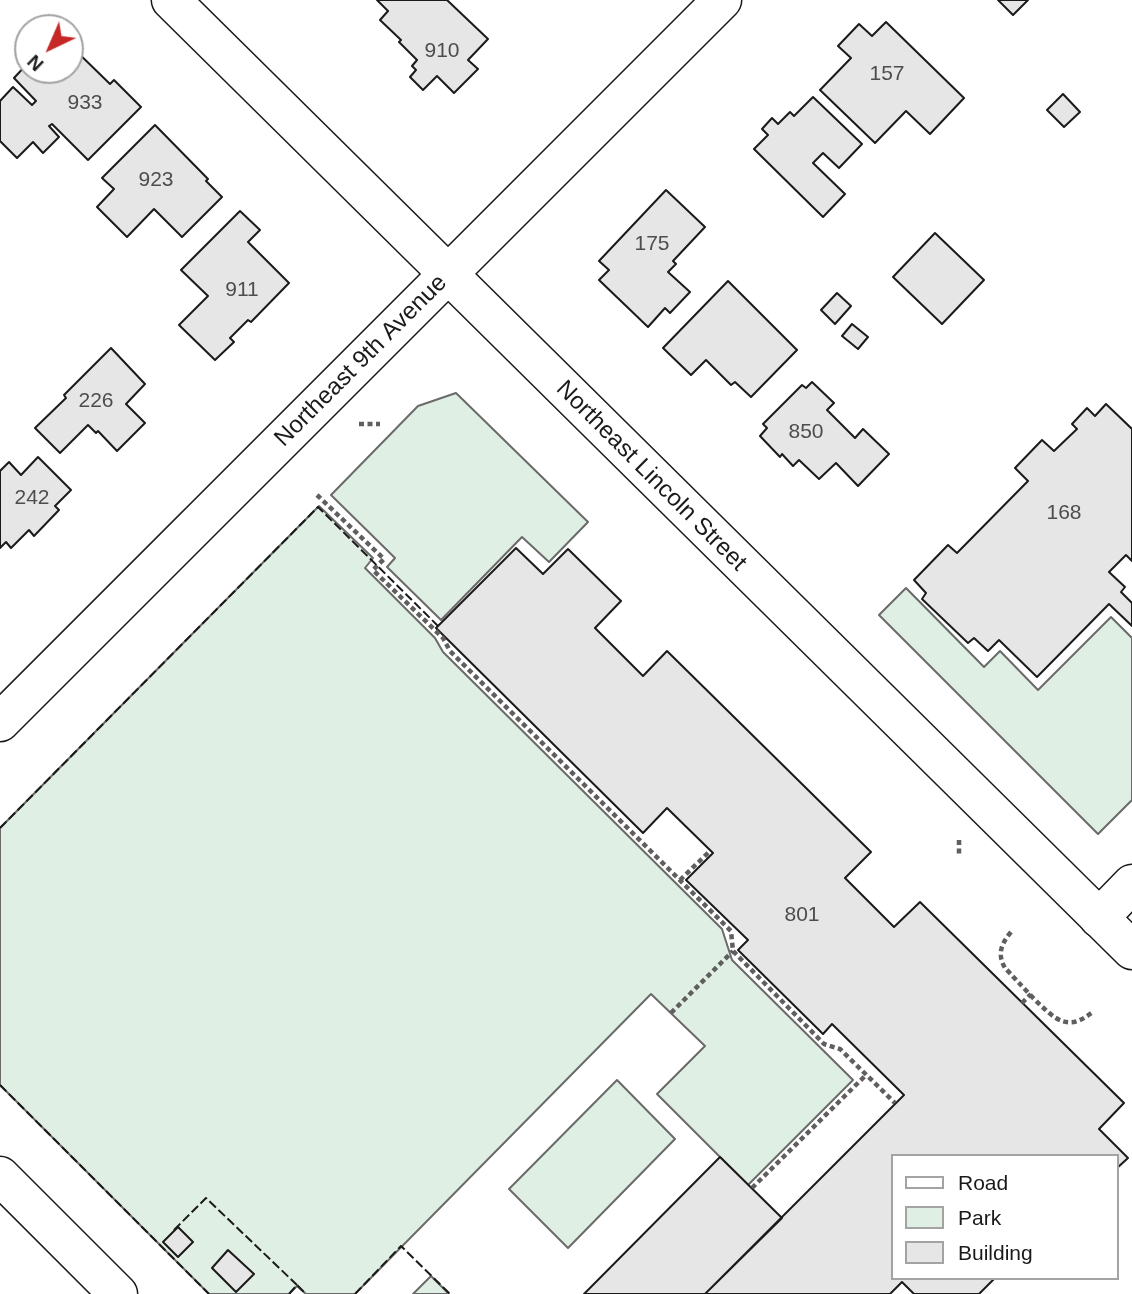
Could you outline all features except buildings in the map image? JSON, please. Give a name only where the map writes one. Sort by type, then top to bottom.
[{"type":"street","name":"Northeast Lincoln Street","points":[[172,0],[1132,950]]},
{"type":"street","name":"Northeast 9th Avenue","points":[[0,722],[722,0]]},
{"type":"street","points":[[1100,918],[1132,884]]},
{"type":"street","points":[[0,1176],[118,1294]]},
{"type":"path","points":[[317,495],[384,559],[373,570],[443,638],[450,651],[731,932],[733,951],[824,1044],[840,1049],[895,1102]]},
{"type":"path","points":[[680,880],[710,850]]},
{"type":"path","points":[[1011,932],[1002,945],[1001,961],[1055,1018],[1062,1021],[1080,1021],[1093,1012]]},
{"type":"path","points":[[671,1013],[733,951]]},
{"type":"path","points":[[1022,1003],[1031,994]]},
{"type":"path","points":[[752,1188],[866,1075]]},
{"type":"green space","points":[[456,393],[588,522],[549,562],[522,537],[441,620],[387,567],[395,558],[331,495],[418,406]]},
{"type":"green space","points":[[319,506],[373,558],[365,568],[435,638],[443,652],[722,929],[732,960],[853,1080],[748,1185],[657,1094],[705,1046],[651,994],[355,1294],[306,1294],[297,1286],[289,1294],[209,1294],[0,1085],[0,828]]},
{"type":"green space","points":[[906,588],[984,667],[1000,651],[1038,690],[1111,617],[1132,638],[1132,800],[1098,834],[879,615]]},
{"type":"green space","points":[[617,1080],[675,1139],[568,1248],[509,1189]]},
{"type":"green space","points":[[431,1276],[449,1294],[413,1294]]},
{"type":"fence","points":[[0,828],[318,507],[438,626]]},
{"type":"fence","points":[[0,1085],[209,1294]]},
{"type":"fence","points":[[174,1230],[206,1198],[297,1285]]},
{"type":"fence","points":[[355,1294],[401,1246],[450,1294]]},
{"type":"fence","points":[[289,1294],[297,1285],[306,1294]]}]
